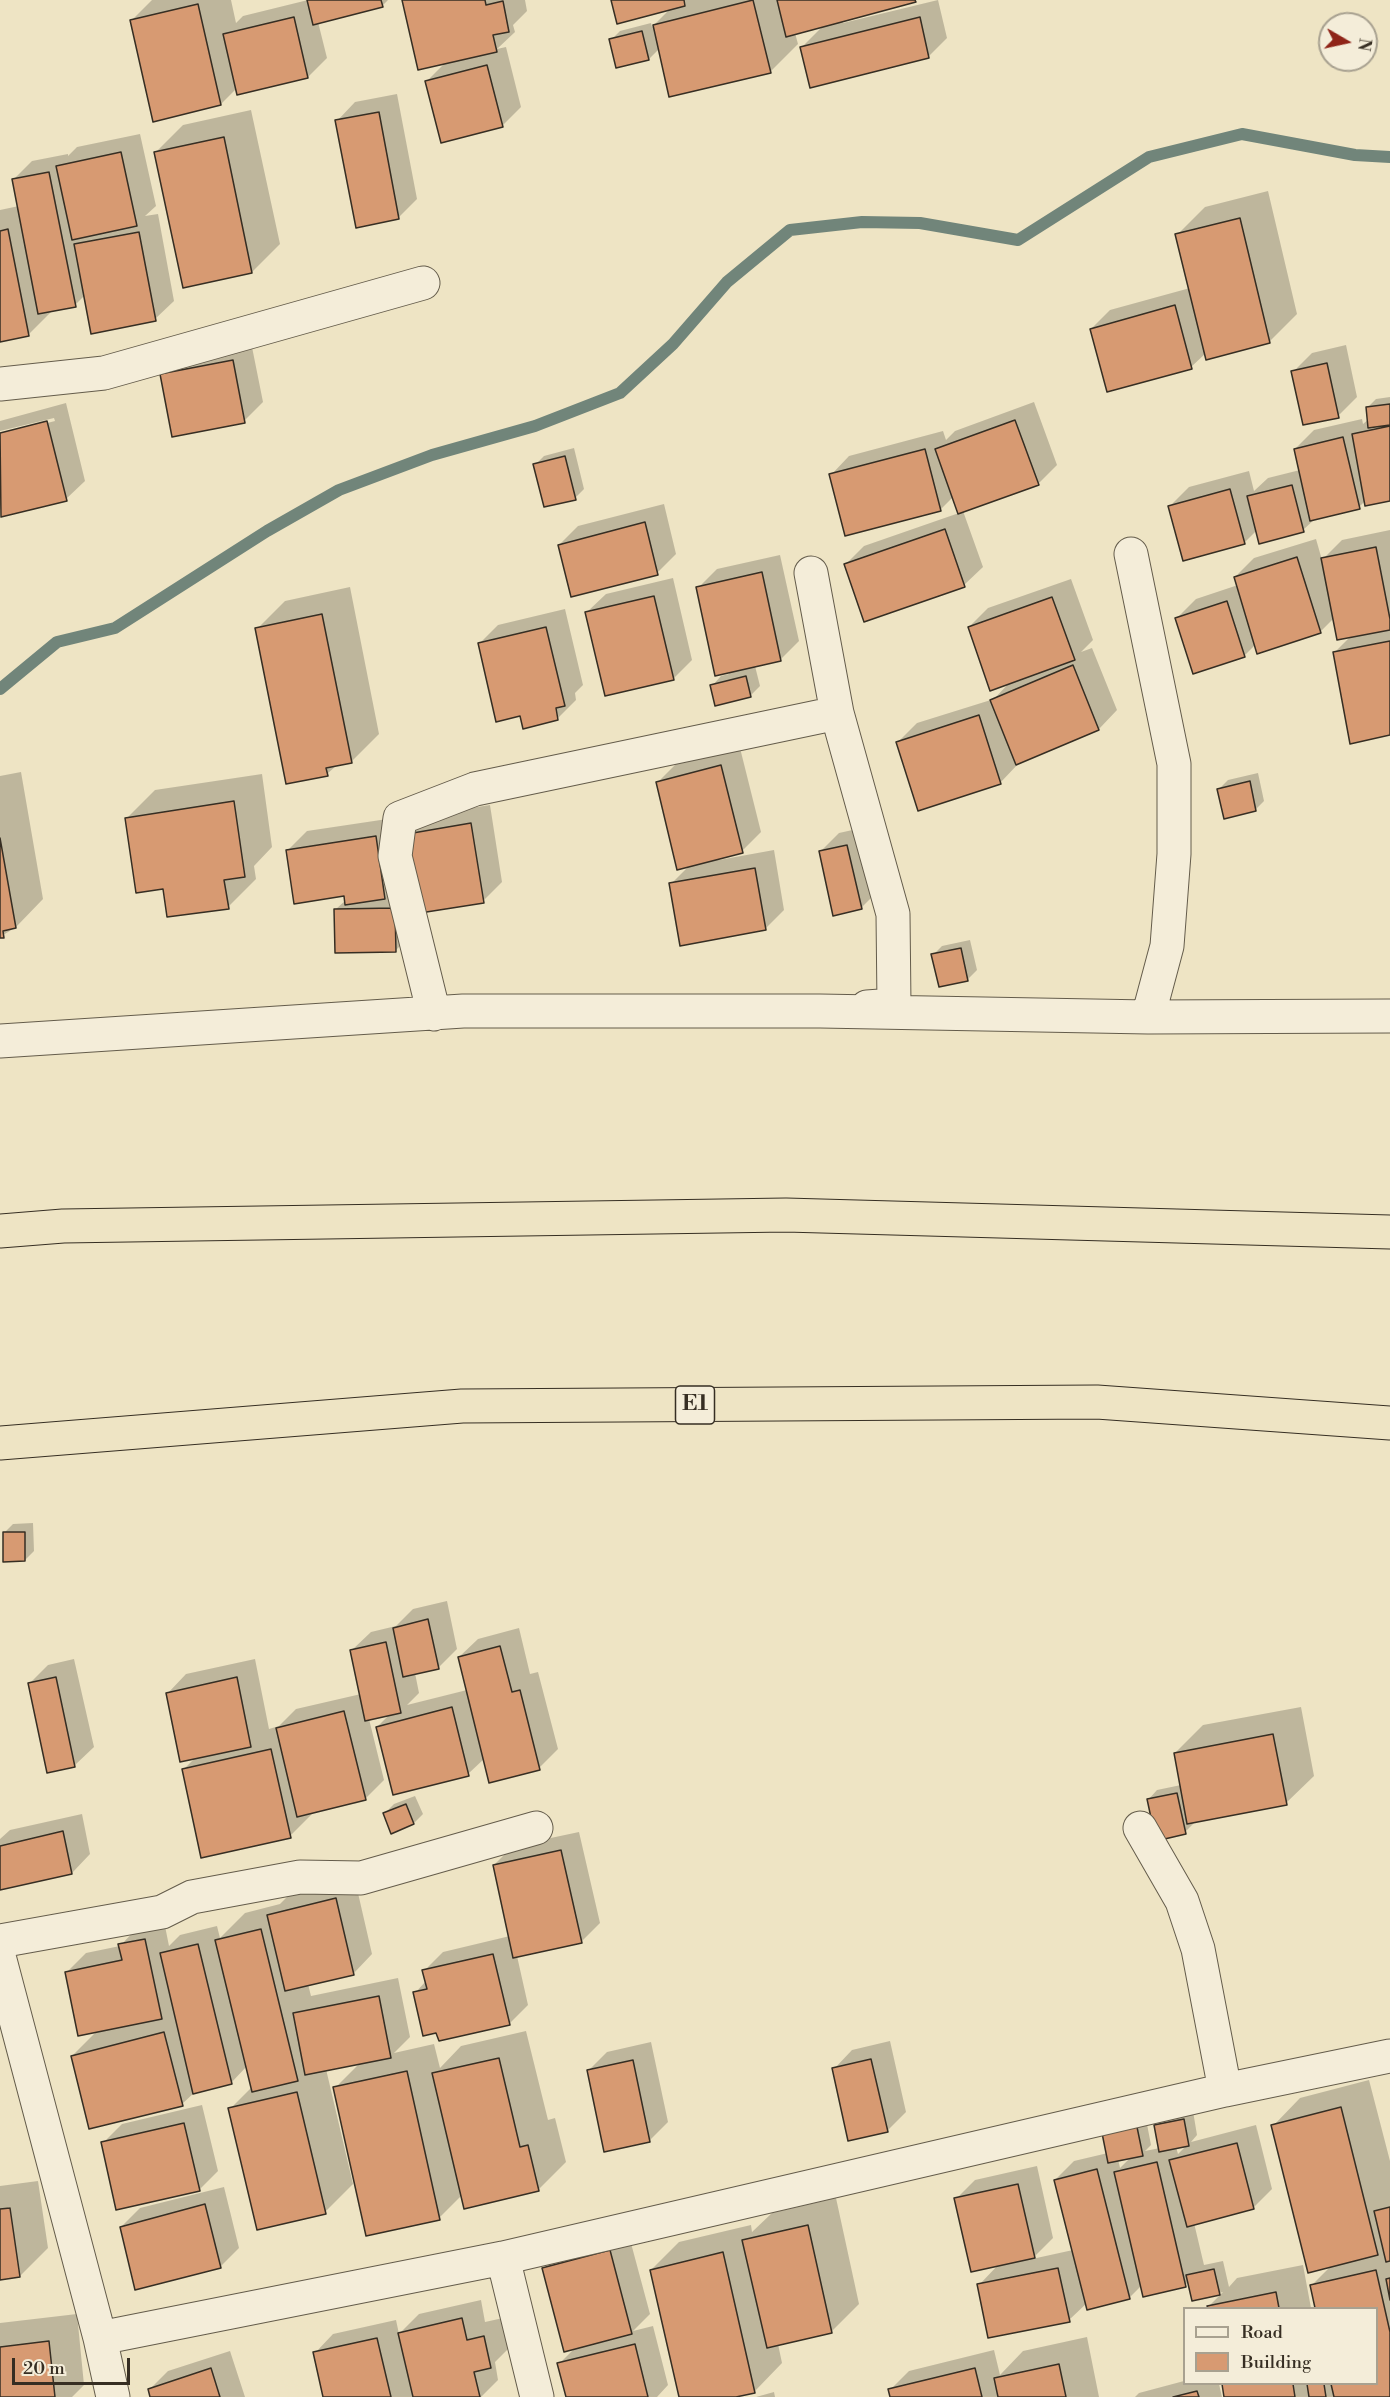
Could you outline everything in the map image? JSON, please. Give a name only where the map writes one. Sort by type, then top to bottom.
[{"type":"highway","points":[[0,1231],[63,1226],[786,1215],[1390,1232]]},
{"type":"highway","name":"E1","points":[[0,1443],[462,1406],[1097,1402],[1390,1423]]},
{"type":"street","points":[[0,384],[104,373],[423,283]]},
{"type":"street","points":[[1131,554],[1174,764],[1174,854],[1167,946],[1148,1017]]},
{"type":"street","points":[[811,573],[837,712],[893,914],[894,1005],[820,1011]]},
{"type":"street","points":[[434,1014],[395,856],[400,818],[475,789],[837,712]]},
{"type":"street","points":[[0,1041],[463,1011],[820,1011],[1148,1017],[1390,1016]]},
{"type":"street","points":[[0,1941],[162,1912],[192,1898],[300,1877],[361,1878],[536,1828]]},
{"type":"street","points":[[1140,1828],[1182,1901],[1198,1949],[1225,2090]]},
{"type":"street","points":[[0,1960],[100,2338],[113,2397]]},
{"type":"street","points":[[100,2338],[503,2258],[1225,2090],[1390,2056]]},
{"type":"street","points":[[503,2258],[537,2397]]},
{"type":"building","points":[[307,0],[381,0],[383,7],[313,25]]},
{"type":"building","points":[[402,0],[485,0],[486,5],[503,1],[509,32],[493,35],[497,52],[418,70]]},
{"type":"building","points":[[611,0],[684,0],[685,6],[617,24]]},
{"type":"building","points":[[753,0],[771,73],[669,97],[653,25]]},
{"type":"building","points":[[777,0],[915,0],[916,2],[786,37]]},
{"type":"building","points":[[198,4],[221,105],[153,122],[130,20]]},
{"type":"building","points":[[294,17],[308,78],[237,95],[223,34]]},
{"type":"building","points":[[920,17],[929,58],[810,88],[800,47]]},
{"type":"building","points":[[642,31],[649,60],[616,68],[609,39]]},
{"type":"building","points":[[487,65],[503,127],[441,143],[425,81]]},
{"type":"building","points":[[379,112],[399,219],[356,228],[335,120]]},
{"type":"building","points":[[224,137],[252,273],[183,288],[154,152]]},
{"type":"building","points":[[121,152],[137,226],[72,240],[56,166]]},
{"type":"building","points":[[49,172],[76,307],[38,314],[12,179]]},
{"type":"building","points":[[1240,218],[1270,343],[1206,360],[1175,234]]},
{"type":"building","points":[[8,229],[29,336],[0,342],[0,231]]},
{"type":"building","points":[[139,232],[156,321],[91,334],[74,244]]},
{"type":"building","points":[[1175,305],[1192,369],[1107,392],[1090,329]]},
{"type":"building","points":[[233,360],[245,423],[172,437],[160,374]]},
{"type":"building","points":[[1327,363],[1339,418],[1303,425],[1291,371]]},
{"type":"building","points":[[1390,404],[1390,425],[1368,428],[1366,407]]},
{"type":"building","points":[[1015,420],[1039,485],[958,514],[935,449]]},
{"type":"building","points":[[47,421],[67,501],[1,517],[0,433]]},
{"type":"building","points":[[1390,426],[1390,501],[1365,506],[1352,434]]},
{"type":"building","points":[[1343,437],[1360,509],[1310,521],[1294,449]]},
{"type":"building","points":[[925,449],[941,511],[845,536],[829,474]]},
{"type":"building","points":[[565,456],[576,500],[544,507],[533,464]]},
{"type":"building","points":[[1292,485],[1304,532],[1259,544],[1247,496]]},
{"type":"building","points":[[1230,489],[1245,544],[1183,561],[1168,506]]},
{"type":"building","points":[[645,522],[658,575],[571,597],[558,545]]},
{"type":"building","points":[[945,529],[965,587],[864,622],[844,564]]},
{"type":"building","points":[[1376,547],[1390,619],[1390,630],[1337,640],[1321,558]]},
{"type":"building","points":[[1297,557],[1321,633],[1257,654],[1234,577]]},
{"type":"building","points":[[762,572],[781,661],[715,676],[696,587]]},
{"type":"building","points":[[654,596],[674,680],[605,696],[585,612]]},
{"type":"building","points":[[1052,597],[1075,660],[990,691],[968,627]]},
{"type":"building","points":[[1227,601],[1245,657],[1193,674],[1175,618]]},
{"type":"building","points":[[322,614],[352,763],[326,768],[328,776],[286,784],[255,628]]},
{"type":"building","points":[[546,627],[565,706],[556,708],[558,720],[523,729],[520,716],[496,722],[478,643]]},
{"type":"building","points":[[1390,641],[1390,735],[1350,744],[1333,652]]},
{"type":"building","points":[[1073,665],[1099,730],[1016,765],[990,700]]},
{"type":"building","points":[[746,676],[751,697],[715,706],[710,685]]},
{"type":"building","points":[[979,715],[1001,784],[918,811],[896,742]]},
{"type":"building","points":[[721,765],[743,853],[677,870],[656,782]]},
{"type":"building","points":[[1250,781],[1256,811],[1224,819],[1217,789]]},
{"type":"building","points":[[234,801],[245,877],[224,880],[229,909],[167,917],[163,889],[136,893],[125,818]]},
{"type":"building","points":[[471,823],[484,903],[420,913],[407,834]]},
{"type":"building","points":[[376,836],[385,899],[345,905],[344,896],[294,904],[286,850]]},
{"type":"building","points":[[0,838],[16,928],[3,931],[4,938],[0,938]]},
{"type":"building","points":[[847,845],[862,909],[833,916],[819,851]]},
{"type":"building","points":[[755,868],[766,930],[680,946],[669,883]]},
{"type":"building","points":[[395,908],[396,952],[335,953],[334,909]]},
{"type":"building","points":[[961,948],[968,981],[939,987],[931,954]]},
{"type":"building","points":[[3,1532],[25,1532],[25,1561],[3,1562]]},
{"type":"building","points":[[428,1619],[439,1669],[403,1677],[393,1628]]},
{"type":"building","points":[[386,1642],[401,1713],[365,1721],[350,1650]]},
{"type":"building","points":[[500,1646],[512,1692],[520,1690],[540,1770],[489,1783],[458,1657]]},
{"type":"building","points":[[56,1677],[75,1767],[47,1773],[28,1683]]},
{"type":"building","points":[[237,1677],[251,1747],[180,1762],[166,1693]]},
{"type":"building","points":[[452,1707],[469,1776],[393,1795],[376,1727]]},
{"type":"building","points":[[344,1711],[366,1800],[297,1817],[276,1728]]},
{"type":"building","points":[[1273,1734],[1287,1805],[1187,1824],[1174,1753]]},
{"type":"building","points":[[271,1749],[291,1838],[201,1858],[182,1769]]},
{"type":"building","points":[[1177,1793],[1186,1834],[1156,1841],[1147,1799]]},
{"type":"building","points":[[406,1804],[414,1824],[391,1834],[383,1813]]},
{"type":"building","points":[[63,1831],[72,1874],[0,1890],[0,1846]]},
{"type":"building","points":[[561,1850],[582,1943],[513,1958],[493,1865]]},
{"type":"building","points":[[336,1898],[354,1975],[285,1991],[267,1915]]},
{"type":"building","points":[[261,1929],[298,2081],[252,2092],[215,1940]]},
{"type":"building","points":[[145,1939],[162,2019],[78,2036],[65,1972],[122,1960],[118,1944]]},
{"type":"building","points":[[198,1944],[232,2084],[193,2094],[160,1953]]},
{"type":"building","points":[[493,1954],[510,2025],[439,2041],[436,2033],[423,2036],[413,1992],[427,1989],[422,1970]]},
{"type":"building","points":[[379,1996],[391,2058],[305,2075],[293,2013]]},
{"type":"building","points":[[164,2032],[183,2106],[89,2129],[71,2056]]},
{"type":"building","points":[[499,2058],[520,2147],[528,2145],[539,2191],[464,2209],[432,2073]]},
{"type":"building","points":[[871,2059],[888,2132],[848,2141],[832,2068]]},
{"type":"building","points":[[633,2060],[650,2142],[604,2152],[587,2070]]},
{"type":"building","points":[[407,2071],[440,2220],[366,2236],[333,2087]]},
{"type":"building","points":[[297,2092],[326,2214],[257,2230],[228,2108]]},
{"type":"building","points":[[1341,2107],[1378,2255],[1308,2273],[1271,2125]]},
{"type":"building","points":[[1184,2119],[1189,2146],[1159,2152],[1154,2125]]},
{"type":"building","points":[[184,2123],[200,2191],[116,2210],[101,2142]]},
{"type":"building","points":[[1137,2127],[1143,2156],[1108,2163],[1102,2133]]},
{"type":"building","points":[[1237,2143],[1254,2209],[1187,2227],[1169,2160]]},
{"type":"building","points":[[1157,2162],[1186,2287],[1143,2297],[1114,2172]]},
{"type":"building","points":[[1097,2169],[1130,2299],[1087,2310],[1054,2180]]},
{"type":"building","points":[[1018,2184],[1035,2258],[971,2272],[954,2198]]},
{"type":"building","points":[[205,2204],[221,2268],[135,2290],[120,2227]]},
{"type":"building","points":[[1390,2207],[1390,2261],[1386,2262],[1374,2211]]},
{"type":"building","points":[[10,2208],[20,2277],[0,2280],[0,2209]]},
{"type":"building","points":[[808,2225],[832,2333],[767,2348],[742,2240]]},
{"type":"building","points":[[610,2250],[632,2334],[564,2352],[542,2268]]},
{"type":"building","points":[[723,2252],[755,2393],[736,2397],[679,2397],[650,2270]]},
{"type":"building","points":[[1058,2268],[1070,2322],[988,2338],[977,2284]]},
{"type":"building","points":[[1214,2269],[1220,2295],[1192,2301],[1186,2275]]},
{"type":"building","points":[[1376,2270],[1390,2332],[1390,2397],[1334,2397],[1331,2385],[1378,2385],[1378,2307],[1315,2307],[1310,2285]]},
{"type":"building","points":[[1390,2278],[1390,2300],[1386,2279]]},
{"type":"building","points":[[1276,2292],[1279,2307],[1208,2307]]},
{"type":"building","points":[[462,2318],[467,2340],[484,2336],[491,2368],[474,2372],[480,2397],[413,2397],[398,2333]]},
{"type":"building","points":[[377,2338],[391,2397],[323,2397],[313,2352]]},
{"type":"building","points":[[49,2341],[55,2397],[0,2397],[0,2347]]},
{"type":"building","points":[[635,2344],[648,2397],[566,2397],[557,2363]]},
{"type":"building","points":[[1059,2364],[1066,2397],[998,2397],[994,2378]]},
{"type":"building","points":[[211,2368],[220,2397],[150,2397],[148,2389]]},
{"type":"building","points":[[975,2368],[982,2397],[890,2397],[888,2389]]},
{"type":"building","points":[[1222,2385],[1293,2385],[1295,2397],[1224,2397]]},
{"type":"building","points":[[1307,2385],[1324,2385],[1326,2397],[1309,2397]]},
{"type":"building","points":[[1197,2391],[1199,2397],[1173,2397]]},
{"type":"waterway","points":[[0,689],[57,642],[115,628],[267,531],[339,490],[432,455],[535,426],[620,393],[673,344],[727,282],[790,230],[862,222],[920,223],[1018,240],[1149,157],[1242,134],[1355,155],[1390,157]]}]
